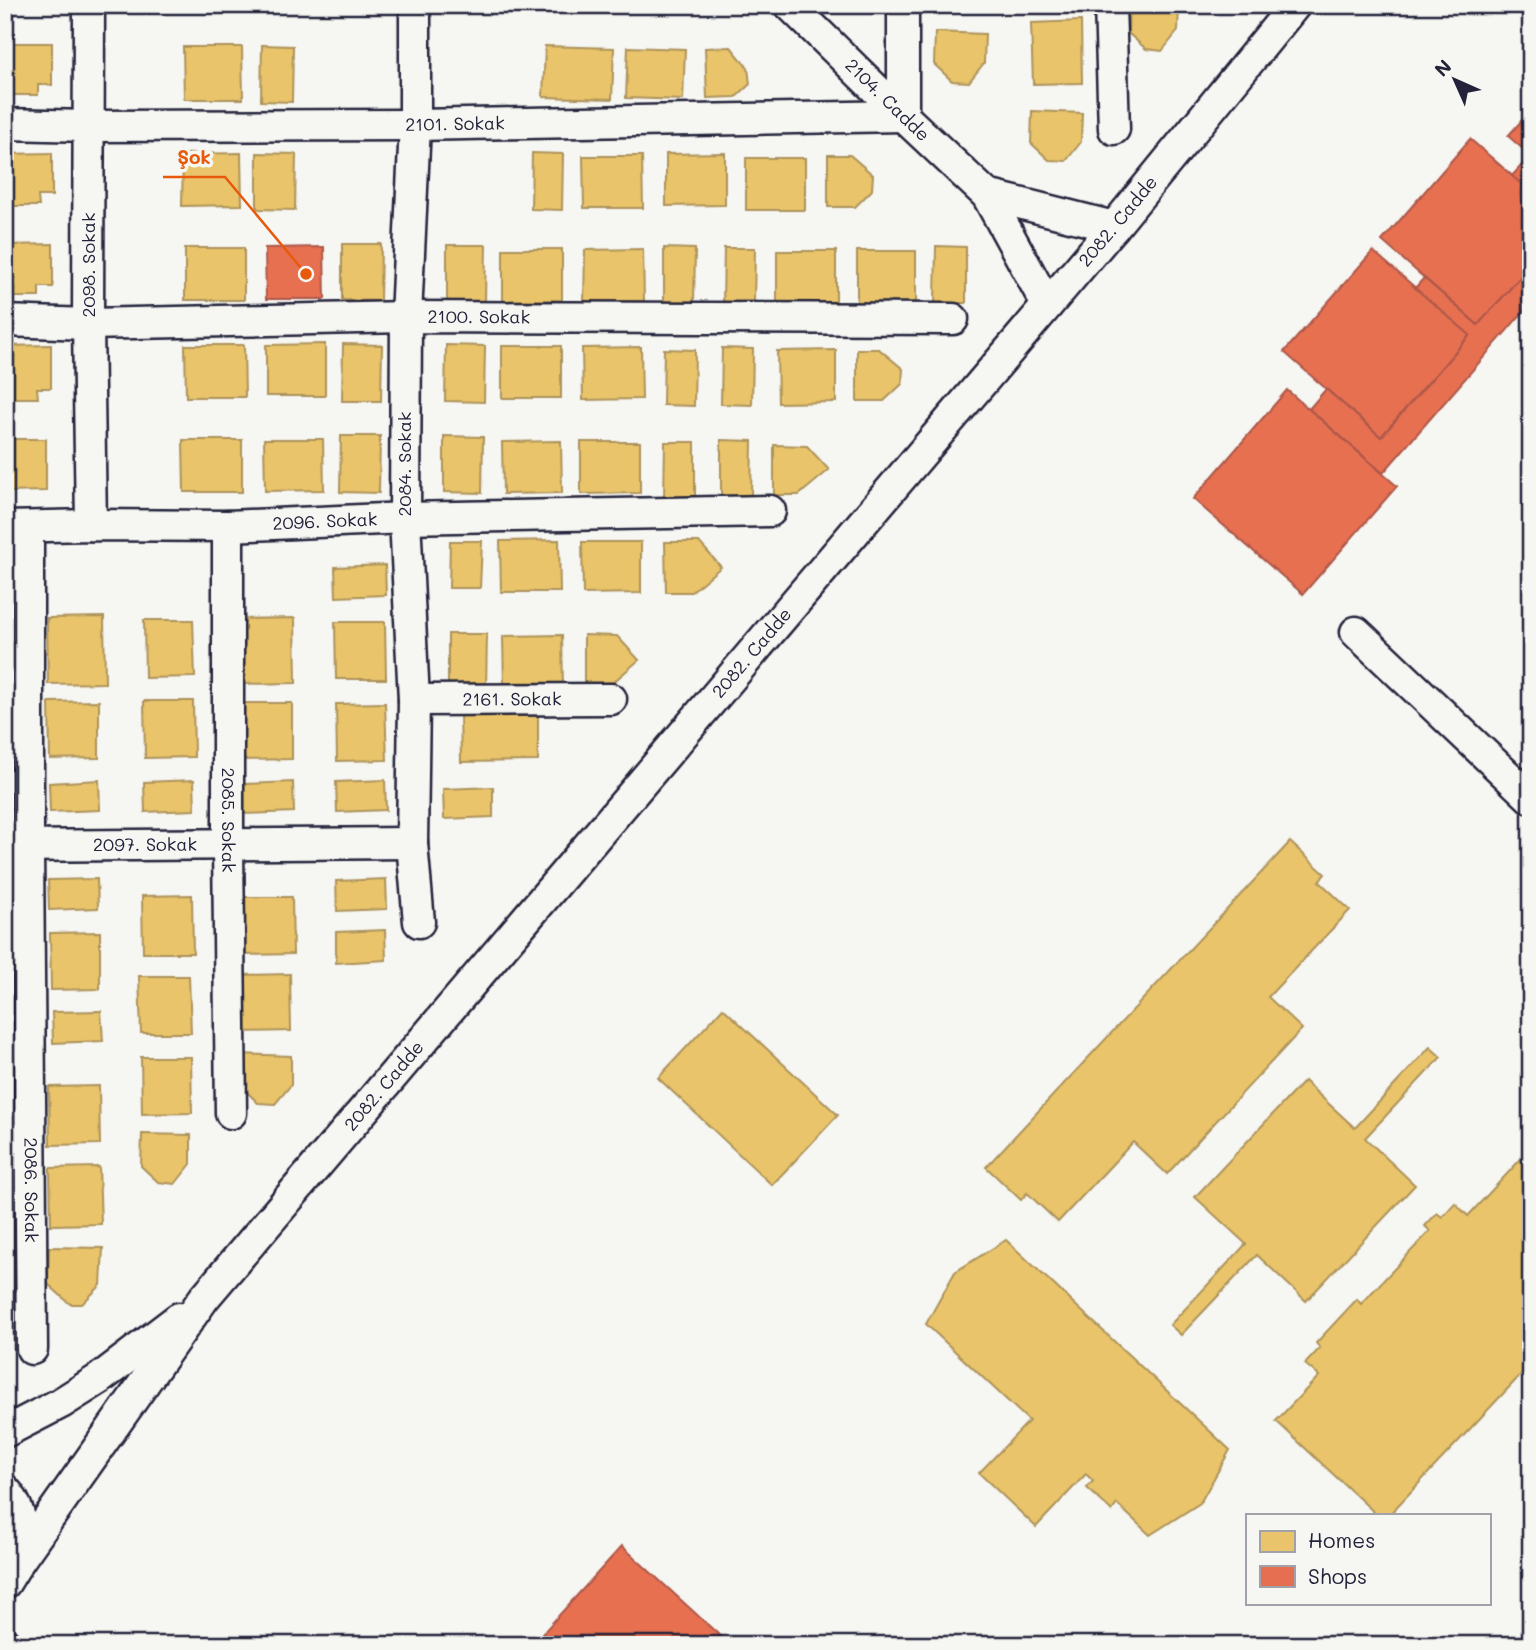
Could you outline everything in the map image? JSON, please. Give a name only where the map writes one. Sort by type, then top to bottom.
[{"type":"street","name":"2098. Sokak","points":[[89,5],[88,324],[91,525]]},
{"type":"street","name":"2084. Sokak","points":[[415,5],[415,125],[406,317],[405,518],[414,699],[412,843],[419,922]]},
{"type":"street","name":"2104. Cadde","points":[[790,5],[987,195],[1047,305]]},
{"type":"street","points":[[903,5],[903,116]]},
{"type":"street","points":[[1110,5],[1114,129]]},
{"type":"street","name":"2082. Cadde","points":[[11,1573],[204,1298],[1114,226],[1294,5]]},
{"type":"street","name":"2101. Sokak","points":[[5,124],[415,125],[903,116]]},
{"type":"street","name":"2104. Cadde","points":[[987,195],[1114,226]]},
{"type":"street","name":"2100. Sokak","points":[[5,321],[88,324],[406,317],[953,319]]},
{"type":"street","name":"2096. Sokak","points":[[17,527],[228,526],[405,518],[770,511]]},
{"type":"street","name":"2085. Sokak","points":[[228,526],[231,1113]]},
{"type":"street","name":"2086. Sokak","points":[[17,527],[17,846],[33,1349]]},
{"type":"street","points":[[1356,632],[1531,798]]},
{"type":"street","name":"2161. Sokak","points":[[414,699],[611,699]]},
{"type":"street","name":"2097. Sokak","points":[[17,846],[412,843]]},
{"type":"street","name":"2082. Cadde","points":[[5,1432],[61,1404],[100,1379],[204,1298]]},
{"type":"street","name":"2082. Cadde","points":[[5,1490],[20,1517],[23,1540],[11,1573]]},
{"type":"building: Homes","points":[[937,5],[986,5],[986,10],[937,11]]},
{"type":"building: Homes","points":[[1033,5],[1082,5],[1083,9],[1033,11]]},
{"type":"building: Homes","points":[[1129,5],[1179,5],[1178,31],[1162,51],[1146,49],[1128,33]]},
{"type":"building: Homes","points":[[1081,21],[1082,83],[1033,84],[1031,23]]},
{"type":"building: Homes","points":[[935,32],[985,34],[984,63],[969,82],[952,81],[934,64]]},
{"type":"building: Homes","points":[[5,43],[52,43],[52,85],[38,85],[38,95],[5,95]]},
{"type":"building: Homes","points":[[262,45],[293,46],[292,102],[261,101]]},
{"type":"building: Homes","points":[[545,46],[614,48],[612,99],[543,97]]},
{"type":"building: Homes","points":[[183,47],[242,47],[243,99],[184,99]]},
{"type":"building: Homes","points":[[628,47],[685,49],[683,100],[626,98]]},
{"type":"building: Homes","points":[[731,47],[748,68],[750,84],[736,97],[707,98],[705,48]]},
{"type":"building: Homes","points":[[1032,111],[1082,113],[1081,142],[1066,161],[1049,160],[1031,143]]},
{"type":"building: Homes","points":[[52,153],[52,196],[38,196],[39,206],[5,206],[5,154]]},
{"type":"building: Homes","points":[[241,153],[242,205],[182,206],[183,154]]},
{"type":"building: Homes","points":[[257,153],[296,154],[295,210],[257,209]]},
{"type":"building: Homes","points":[[532,153],[563,154],[562,210],[531,209]]},
{"type":"building: Homes","points":[[725,153],[725,205],[666,206],[666,154]]},
{"type":"building: Homes","points":[[828,155],[850,155],[873,175],[872,190],[855,207],[828,207]]},
{"type":"building: Homes","points":[[583,156],[642,156],[643,208],[584,208]]},
{"type":"building: Homes","points":[[746,158],[805,158],[805,210],[746,210]]},
{"type":"building: Homes","points":[[53,244],[53,287],[39,287],[39,297],[5,297],[5,245]]},
{"type":"building: Homes","points":[[342,244],[381,244],[380,301],[342,300]]},
{"type":"building: Homes","points":[[447,245],[486,245],[485,301],[447,301]]},
{"type":"building: Homes","points":[[936,246],[966,247],[966,303],[935,303]]},
{"type":"building: Homes","points":[[185,248],[244,248],[244,300],[185,300]]},
{"type":"building: Homes","points":[[664,248],[695,249],[694,305],[664,304]]},
{"type":"building: Homes","points":[[724,248],[755,248],[754,304],[723,304]]},
{"type":"building: Homes","points":[[503,249],[562,249],[562,300],[503,301]]},
{"type":"building: Homes","points":[[643,249],[644,301],[584,302],[585,250]]},
{"type":"building: Homes","points":[[777,251],[836,251],[836,302],[777,303]]},
{"type":"building: Homes","points":[[857,251],[916,251],[916,303],[857,303]]},
{"type":"building: Homes","points":[[325,344],[325,396],[266,396],[266,345]]},
{"type":"building: Homes","points":[[343,344],[382,345],[381,401],[342,401]]},
{"type":"building: Homes","points":[[51,345],[51,388],[37,388],[38,398],[5,398],[5,346]]},
{"type":"building: Homes","points":[[185,345],[244,345],[245,397],[186,397]]},
{"type":"building: Homes","points":[[446,345],[485,346],[484,402],[445,401]]},
{"type":"building: Homes","points":[[502,346],[561,346],[561,398],[502,398]]},
{"type":"building: Homes","points":[[641,347],[642,399],[583,400],[582,348]]},
{"type":"building: Homes","points":[[722,348],[753,349],[752,405],[721,404]]},
{"type":"building: Homes","points":[[664,349],[695,350],[694,406],[663,405]]},
{"type":"building: Homes","points":[[857,349],[879,349],[903,369],[902,384],[884,401],[857,401]]},
{"type":"building: Homes","points":[[836,350],[836,402],[778,403],[777,351]]},
{"type":"building: Homes","points":[[341,436],[380,436],[379,493],[340,492]]},
{"type":"building: Homes","points":[[444,436],[483,437],[482,493],[444,492]]},
{"type":"building: Homes","points":[[5,439],[46,439],[46,491],[5,492]]},
{"type":"building: Homes","points":[[264,439],[323,439],[324,490],[265,491]]},
{"type":"building: Homes","points":[[183,440],[242,440],[242,492],[184,492]]},
{"type":"building: Homes","points":[[721,440],[752,441],[751,497],[721,496]]},
{"type":"building: Homes","points":[[561,441],[562,493],[503,494],[502,442]]},
{"type":"building: Homes","points":[[581,442],[640,442],[640,493],[581,494]]},
{"type":"building: Homes","points":[[665,442],[695,442],[695,499],[664,498]]},
{"type":"building: Homes","points":[[774,445],[807,446],[829,470],[799,495],[774,495]]},
{"type":"building: Homes","points":[[559,540],[560,592],[501,592],[500,541]]},
{"type":"building: Homes","points":[[450,541],[482,541],[480,588],[449,588]]},
{"type":"building: Homes","points":[[582,542],[641,542],[641,593],[583,594]]},
{"type":"building: Homes","points":[[665,542],[699,542],[721,567],[691,592],[666,592]]},
{"type":"building: Homes","points":[[385,565],[386,595],[336,597],[335,567]]},
{"type":"building: Homes","points":[[5,616],[7,682],[5,682]]},
{"type":"building: Homes","points":[[104,617],[105,683],[48,684],[47,618]]},
{"type":"building: Homes","points":[[295,618],[296,683],[239,684],[239,619]]},
{"type":"building: Homes","points":[[144,620],[193,620],[195,677],[145,678]]},
{"type":"building: Homes","points":[[335,622],[385,622],[386,679],[336,679]]},
{"type":"building: Homes","points":[[448,634],[487,634],[486,691],[448,690]]},
{"type":"building: Homes","points":[[562,635],[563,687],[504,687],[503,636]]},
{"type":"building: Homes","points":[[584,635],[617,636],[639,660],[610,685],[584,685]]},
{"type":"building: Homes","points":[[99,701],[99,758],[50,759],[49,702]]},
{"type":"building: Homes","points":[[144,701],[193,701],[194,757],[145,758]]},
{"type":"building: Homes","points":[[242,703],[292,703],[292,759],[243,760]]},
{"type":"building: Homes","points":[[385,703],[387,760],[337,761],[336,704]]},
{"type":"building: Homes","points":[[538,710],[538,761],[461,762],[460,711]]},
{"type":"building: Homes","points":[[99,780],[100,810],[50,812],[49,783]]},
{"type":"building: Homes","points":[[194,780],[195,810],[145,812],[144,782]]},
{"type":"building: Homes","points":[[385,780],[386,810],[337,812],[336,782]]},
{"type":"building: Homes","points":[[293,782],[294,812],[244,814],[244,784]]},
{"type":"building: Homes","points":[[493,787],[493,817],[444,819],[443,789]]},
{"type":"building: Homes","points":[[1290,842],[1325,874],[1319,881],[1350,910],[1268,997],[1302,1029],[1167,1174],[1133,1142],[1058,1222],[1027,1193],[1021,1200],[986,1167]]},
{"type":"building: Homes","points":[[97,879],[98,908],[49,910],[48,880]]},
{"type":"building: Homes","points":[[386,879],[387,909],[337,911],[336,881]]},
{"type":"building: Homes","points":[[192,895],[193,953],[143,953],[142,896]]},
{"type":"building: Homes","points":[[243,897],[292,897],[293,954],[243,955]]},
{"type":"building: Homes","points":[[385,930],[386,960],[336,963],[336,932]]},
{"type":"building: Homes","points":[[100,932],[100,989],[51,990],[50,933]]},
{"type":"building: Homes","points":[[290,974],[291,1031],[241,1032],[240,975]]},
{"type":"building: Homes","points":[[139,976],[189,976],[191,1033],[141,1033]]},
{"type":"building: Homes","points":[[723,1008],[838,1115],[772,1185],[658,1078]]},
{"type":"building: Homes","points":[[101,1011],[103,1041],[53,1043],[52,1012]]},
{"type":"building: Homes","points":[[1430,1047],[1441,1057],[1365,1138],[1415,1185],[1306,1301],[1257,1255],[1181,1335],[1170,1325],[1246,1244],[1195,1197],[1304,1081],[1355,1128]]},
{"type":"building: Homes","points":[[241,1054],[291,1056],[291,1085],[275,1104],[258,1103],[241,1086]]},
{"type":"building: Homes","points":[[141,1057],[191,1057],[192,1113],[142,1114]]},
{"type":"building: Homes","points":[[99,1086],[100,1144],[50,1145],[49,1087]]},
{"type":"building: Homes","points":[[142,1134],[191,1135],[191,1164],[175,1184],[158,1182],[141,1166]]},
{"type":"building: Homes","points":[[1531,1148],[1531,1364],[1390,1514],[1376,1514],[1276,1421],[1319,1376],[1305,1364],[1320,1348],[1316,1343],[1357,1299],[1361,1304],[1430,1231],[1425,1226],[1437,1213],[1442,1217],[1455,1203],[1468,1216]]},
{"type":"building: Homes","points":[[99,1167],[101,1224],[51,1225],[50,1168]]},
{"type":"building: Homes","points":[[1006,1240],[1230,1450],[1200,1503],[1150,1535],[1117,1504],[1112,1511],[1087,1488],[1093,1481],[1086,1474],[1036,1527],[979,1473],[1029,1421],[926,1324],[955,1272]]},
{"type":"building: Homes","points":[[49,1247],[103,1248],[101,1285],[82,1304],[70,1304],[48,1284]]},
{"type":"building: Shops","points":[[1531,110],[1531,156],[1508,136]]},
{"type":"building: Shops","points":[[1470,139],[1531,192],[1531,265],[1478,325],[1382,241]]},
{"type":"building: Shops","points":[[1531,156],[1531,192],[1512,176]]},
{"type":"building: Shops","points":[[324,247],[325,299],[266,299],[265,248]]},
{"type":"building: Shops","points":[[1373,251],[1470,335],[1381,437],[1284,352]]},
{"type":"building: Shops","points":[[1531,265],[1531,303],[1383,473],[1309,409],[1326,389],[1381,437],[1470,335],[1415,288],[1424,278],[1478,325]]},
{"type":"building: Shops","points":[[1287,390],[1397,486],[1303,594],[1193,499]]},
{"type":"building: Shops","points":[[622,1546],[730,1645],[532,1645]]},
{"type":"place","name":"Şok","points":[[306,274]]}]
